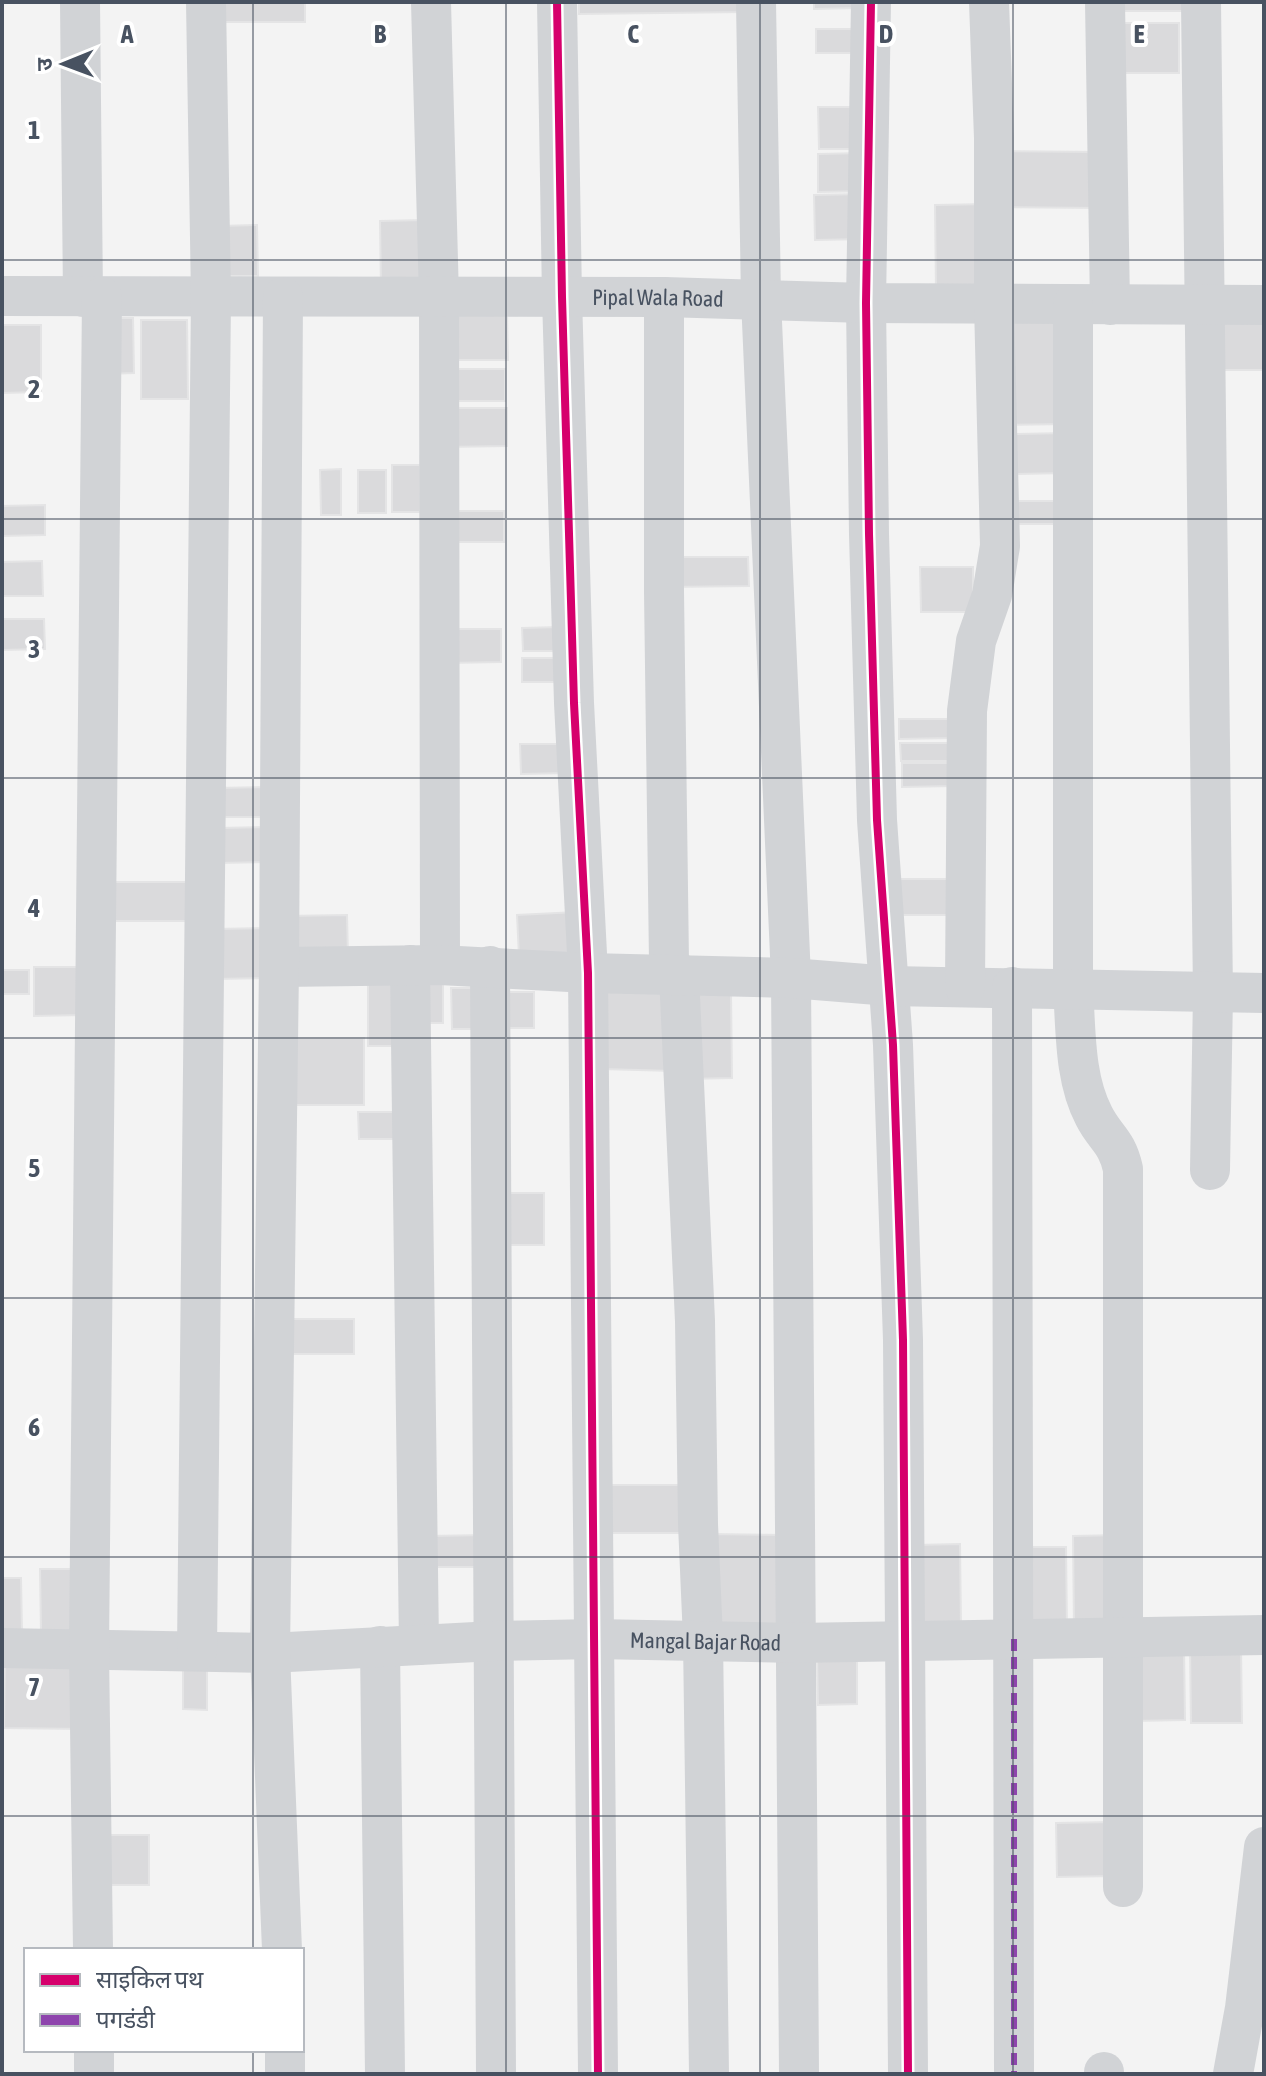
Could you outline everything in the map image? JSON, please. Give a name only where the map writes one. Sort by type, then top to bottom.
[{"type":"street","points":[[80,2],[93,297],[89,1650],[93,1948]]},
{"type":"street","points":[[197,1651],[211,297],[206,2]]},
{"type":"street","points":[[419,1645],[425,965],[439,298],[431,2]]},
{"type":"street","points":[[557,2],[574,703],[588,973],[598,2074]]},
{"type":"street","points":[[756,2],[761,299],[791,978],[799,2074]]},
{"type":"street","points":[[871,2],[866,303],[877,820],[890,986],[903,1340],[908,2074]]},
{"type":"street","points":[[965,987],[967,711],[976,641],[992,595],[1000,546],[989,2]]},
{"type":"street","points":[[1105,2],[1092,305],[1073,988],[1079,1068],[1086,1096],[1095,1118],[1119,1152],[1123,1169],[1123,1887]]},
{"type":"street","points":[[1201,2],[1202,306],[1213,994],[1210,1170]]},
{"type":"street","name":"Pipal Wala Road","points":[[2,296],[664,297],[866,303],[1264,305]]},
{"type":"street","points":[[282,1948],[270,1653],[279,967],[283,297]]},
{"type":"street","points":[[664,297],[669,962],[679,975],[695,1321],[709,2074]]},
{"type":"street","points":[[279,967],[490,966],[588,973],[791,978],[890,986],[1264,993]]},
{"type":"street","points":[[490,966],[496,2074]]},
{"type":"street","points":[[1012,987],[1014,2074]]},
{"type":"street","name":"Mangal Bajar Road","points":[[2,1648],[270,1653],[595,1639],[796,1643],[1264,1635]]},
{"type":"street","points":[[380,1646],[385,2074]]},
{"type":"street","points":[[1233,2074],[1254,2008],[1264,1847]]},
{"type":"street","points":[[94,2052],[94,2074]]},
{"type":"street","points":[[285,2052],[285,2074]]},
{"type":"building","points":[[216,2],[305,2],[305,22],[216,22]]},
{"type":"building","points":[[579,2],[745,2],[745,12],[579,14]]},
{"type":"building","points":[[814,2],[861,2],[861,8],[814,9]]},
{"type":"building","points":[[1117,2],[1184,2],[1184,11],[1117,11]]},
{"type":"building","points":[[1118,23],[1179,23],[1179,73],[1118,73]]},
{"type":"building","points":[[816,29],[862,29],[862,53],[816,53]]},
{"type":"building","points":[[818,107],[865,107],[865,149],[819,149]]},
{"type":"building","points":[[1001,151],[1100,152],[1100,208],[1000,207]]},
{"type":"building","points":[[864,153],[864,191],[818,192],[818,154]]},
{"type":"building","points":[[864,194],[865,239],[815,240],[814,195]]},
{"type":"building","points":[[990,204],[992,291],[936,292],[935,205]]},
{"type":"building","points":[[424,220],[425,288],[381,289],[380,221]]},
{"type":"building","points":[[257,225],[258,276],[221,276],[220,226]]},
{"type":"building","points":[[448,315],[507,315],[508,360],[448,360]]},
{"type":"building","points":[[104,318],[133,318],[134,373],[105,374]]},
{"type":"building","points":[[141,320],[187,320],[188,399],[141,399]]},
{"type":"building","points":[[1005,320],[1067,320],[1069,424],[1007,425]]},
{"type":"building","points":[[1264,320],[1264,370],[1215,370],[1214,321]]},
{"type":"building","points":[[2,325],[41,325],[41,392],[2,393]]},
{"type":"building","points":[[443,369],[505,369],[505,401],[443,401]]},
{"type":"building","points":[[443,408],[507,408],[507,446],[444,447]]},
{"type":"building","points":[[1066,433],[1067,473],[1011,474],[1011,434]]},
{"type":"building","points":[[392,465],[420,465],[420,512],[392,512]]},
{"type":"building","points":[[341,469],[341,515],[321,515],[320,470]]},
{"type":"building","points":[[358,470],[386,470],[386,513],[358,513]]},
{"type":"building","points":[[1014,501],[1067,501],[1067,524],[1014,524]]},
{"type":"building","points":[[45,505],[45,535],[2,536],[2,506]]},
{"type":"building","points":[[443,511],[504,511],[504,542],[443,542]]},
{"type":"building","points":[[666,557],[748,557],[749,586],[666,587]]},
{"type":"building","points":[[42,561],[43,596],[2,596],[2,562]]},
{"type":"building","points":[[920,567],[973,567],[973,612],[921,612]]},
{"type":"building","points":[[2,619],[44,619],[45,649],[2,650]]},
{"type":"building","points":[[560,627],[560,651],[523,651],[522,628]]},
{"type":"building","points":[[446,629],[501,629],[501,662],[446,663]]},
{"type":"building","points":[[522,658],[563,658],[563,682],[522,682]]},
{"type":"building","points":[[899,719],[951,719],[951,738],[899,739]]},
{"type":"building","points":[[900,743],[953,743],[953,761],[901,761]]},
{"type":"building","points":[[520,744],[568,744],[568,773],[521,774]]},
{"type":"building","points":[[902,763],[953,763],[953,786],[902,787]]},
{"type":"building","points":[[267,787],[267,817],[216,817],[215,788]]},
{"type":"building","points":[[269,827],[269,862],[218,863],[218,828]]},
{"type":"building","points":[[893,879],[956,879],[956,915],[893,915]]},
{"type":"building","points":[[102,882],[195,882],[196,921],[102,921]]},
{"type":"building","points":[[576,912],[576,958],[519,956],[517,915]]},
{"type":"building","points":[[347,915],[348,956],[284,957],[284,916]]},
{"type":"building","points":[[272,928],[273,978],[214,979],[213,929]]},
{"type":"building","points":[[34,967],[83,967],[83,1015],[34,1016]]},
{"type":"building","points":[[2,970],[29,970],[29,994],[2,994]]},
{"type":"building","points":[[415,982],[443,982],[443,1023],[415,1023]]},
{"type":"building","points":[[368,983],[405,983],[405,1046],[368,1046]]},
{"type":"building","points":[[603,985],[675,987],[673,1071],[602,1069]]},
{"type":"building","points":[[451,988],[483,988],[483,1029],[452,1029]]},
{"type":"building","points":[[504,992],[534,992],[534,1028],[504,1028]]},
{"type":"building","points":[[731,992],[732,1078],[686,1079],[685,993]]},
{"type":"building","points":[[284,1038],[364,1038],[364,1105],[284,1105]]},
{"type":"building","points":[[358,1112],[401,1112],[401,1139],[359,1139]]},
{"type":"building","points":[[507,1193],[544,1193],[544,1245],[507,1245]]},
{"type":"building","points":[[288,1319],[354,1319],[354,1354],[288,1354]]},
{"type":"building","points":[[605,1485],[694,1485],[695,1533],[606,1533]]},
{"type":"building","points":[[708,1534],[794,1535],[794,1633],[708,1632]]},
{"type":"building","points":[[488,1535],[489,1567],[428,1567],[427,1536]]},
{"type":"building","points":[[1121,1535],[1122,1629],[1074,1629],[1073,1536]]},
{"type":"building","points":[[960,1544],[961,1628],[916,1629],[915,1545]]},
{"type":"building","points":[[1022,1547],[1066,1547],[1067,1629],[1023,1629]]},
{"type":"building","points":[[40,1569],[74,1569],[75,1633],[41,1633]]},
{"type":"building","points":[[2,1578],[21,1578],[22,1632],[2,1632]]},
{"type":"building","points":[[1241,1647],[1242,1723],[1191,1723],[1190,1648]]},
{"type":"building","points":[[1184,1648],[1185,1720],[1134,1721],[1133,1649]]},
{"type":"building","points":[[5,1655],[84,1657],[83,1729],[4,1728]]},
{"type":"building","points":[[817,1656],[857,1656],[857,1704],[818,1705]]},
{"type":"building","points":[[183,1658],[207,1658],[207,1710],[183,1709]]},
{"type":"building","points":[[1113,1822],[1114,1876],[1057,1877],[1056,1823]]},
{"type":"building","points":[[106,1835],[149,1835],[149,1885],[107,1885]]},
{"type":"marked path","points":[[1014,1639],[1014,2074]]},
{"type":"cycle path","points":[[557,2],[574,703],[588,973],[598,2074]]},
{"type":"cycle path","points":[[871,2],[866,303],[869,534],[877,820],[893,1045],[903,1340],[908,2074]]}]
